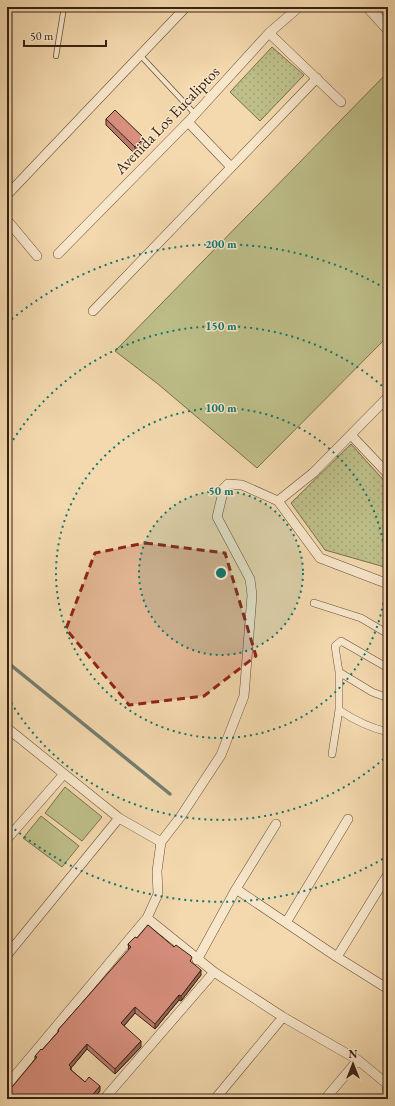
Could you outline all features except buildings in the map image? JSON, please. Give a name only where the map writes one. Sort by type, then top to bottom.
[{"type":"street","points":[[7,195],[186,7]]},
{"type":"street","name":"Avenida Los Eucaliptos","points":[[58,254],[188,122],[269,33],[299,7]]},
{"type":"street","points":[[368,7],[388,29]]},
{"type":"street","points":[[269,33],[341,102]]},
{"type":"street","points":[[94,310],[317,78]]},
{"type":"street","points":[[188,122],[231,168]]},
{"type":"street","points":[[7,220],[37,256]]},
{"type":"street","points":[[278,501],[313,473],[388,397]]},
{"type":"street","points":[[351,435],[388,474]]},
{"type":"street","points":[[7,1085],[147,918],[158,894],[157,871],[161,842],[181,816],[221,754],[244,696],[252,595],[250,579],[217,517],[224,488],[228,484],[242,485],[278,501],[320,558],[388,584]]},
{"type":"street","points":[[314,603],[361,618],[388,634]]},
{"type":"street","points":[[332,754],[339,710],[339,672],[335,646],[341,641],[388,668]]},
{"type":"street","points":[[339,672],[372,692],[388,698]]},
{"type":"street","points":[[339,710],[351,718],[375,729],[388,732]]},
{"type":"street","points":[[7,729],[120,818],[161,842]]},
{"type":"street","points":[[7,838],[64,774]]},
{"type":"street","points":[[7,955],[120,818]]},
{"type":"street","points":[[286,921],[348,819]]},
{"type":"street","points":[[197,960],[236,889],[276,824]]},
{"type":"street","points":[[337,957],[388,874]]},
{"type":"street","points":[[236,889],[286,921],[337,957],[388,989]]},
{"type":"street","points":[[147,918],[197,960],[214,972],[283,1017],[358,1060],[387,1084],[388,1093]]},
{"type":"street","points":[[104,1099],[214,972]]},
{"type":"street","points":[[215,1099],[283,1017]]},
{"type":"street","points":[[325,1099],[358,1060]]},
{"type":"lane","points":[[56,56],[64,7]]},
{"type":"lane","points":[[140,54],[195,114]]},
{"type":"highlighted area","points":[[145,543],[225,553],[256,656],[204,696],[129,705],[66,629],[95,553]]},
{"type":"green space","points":[[272,47],[304,75],[260,121],[230,92]]},
{"type":"green space","points":[[387,73],[388,336],[257,468],[158,384],[115,351]]},
{"type":"green space","points":[[351,444],[388,485],[388,568],[325,550],[291,503]]},
{"type":"green space","points":[[65,787],[102,817],[82,841],[45,813]]},
{"type":"green space","points":[[41,816],[79,846],[62,867],[23,838]]},
{"type":"waterway","points":[[7,662],[170,794]]}]
